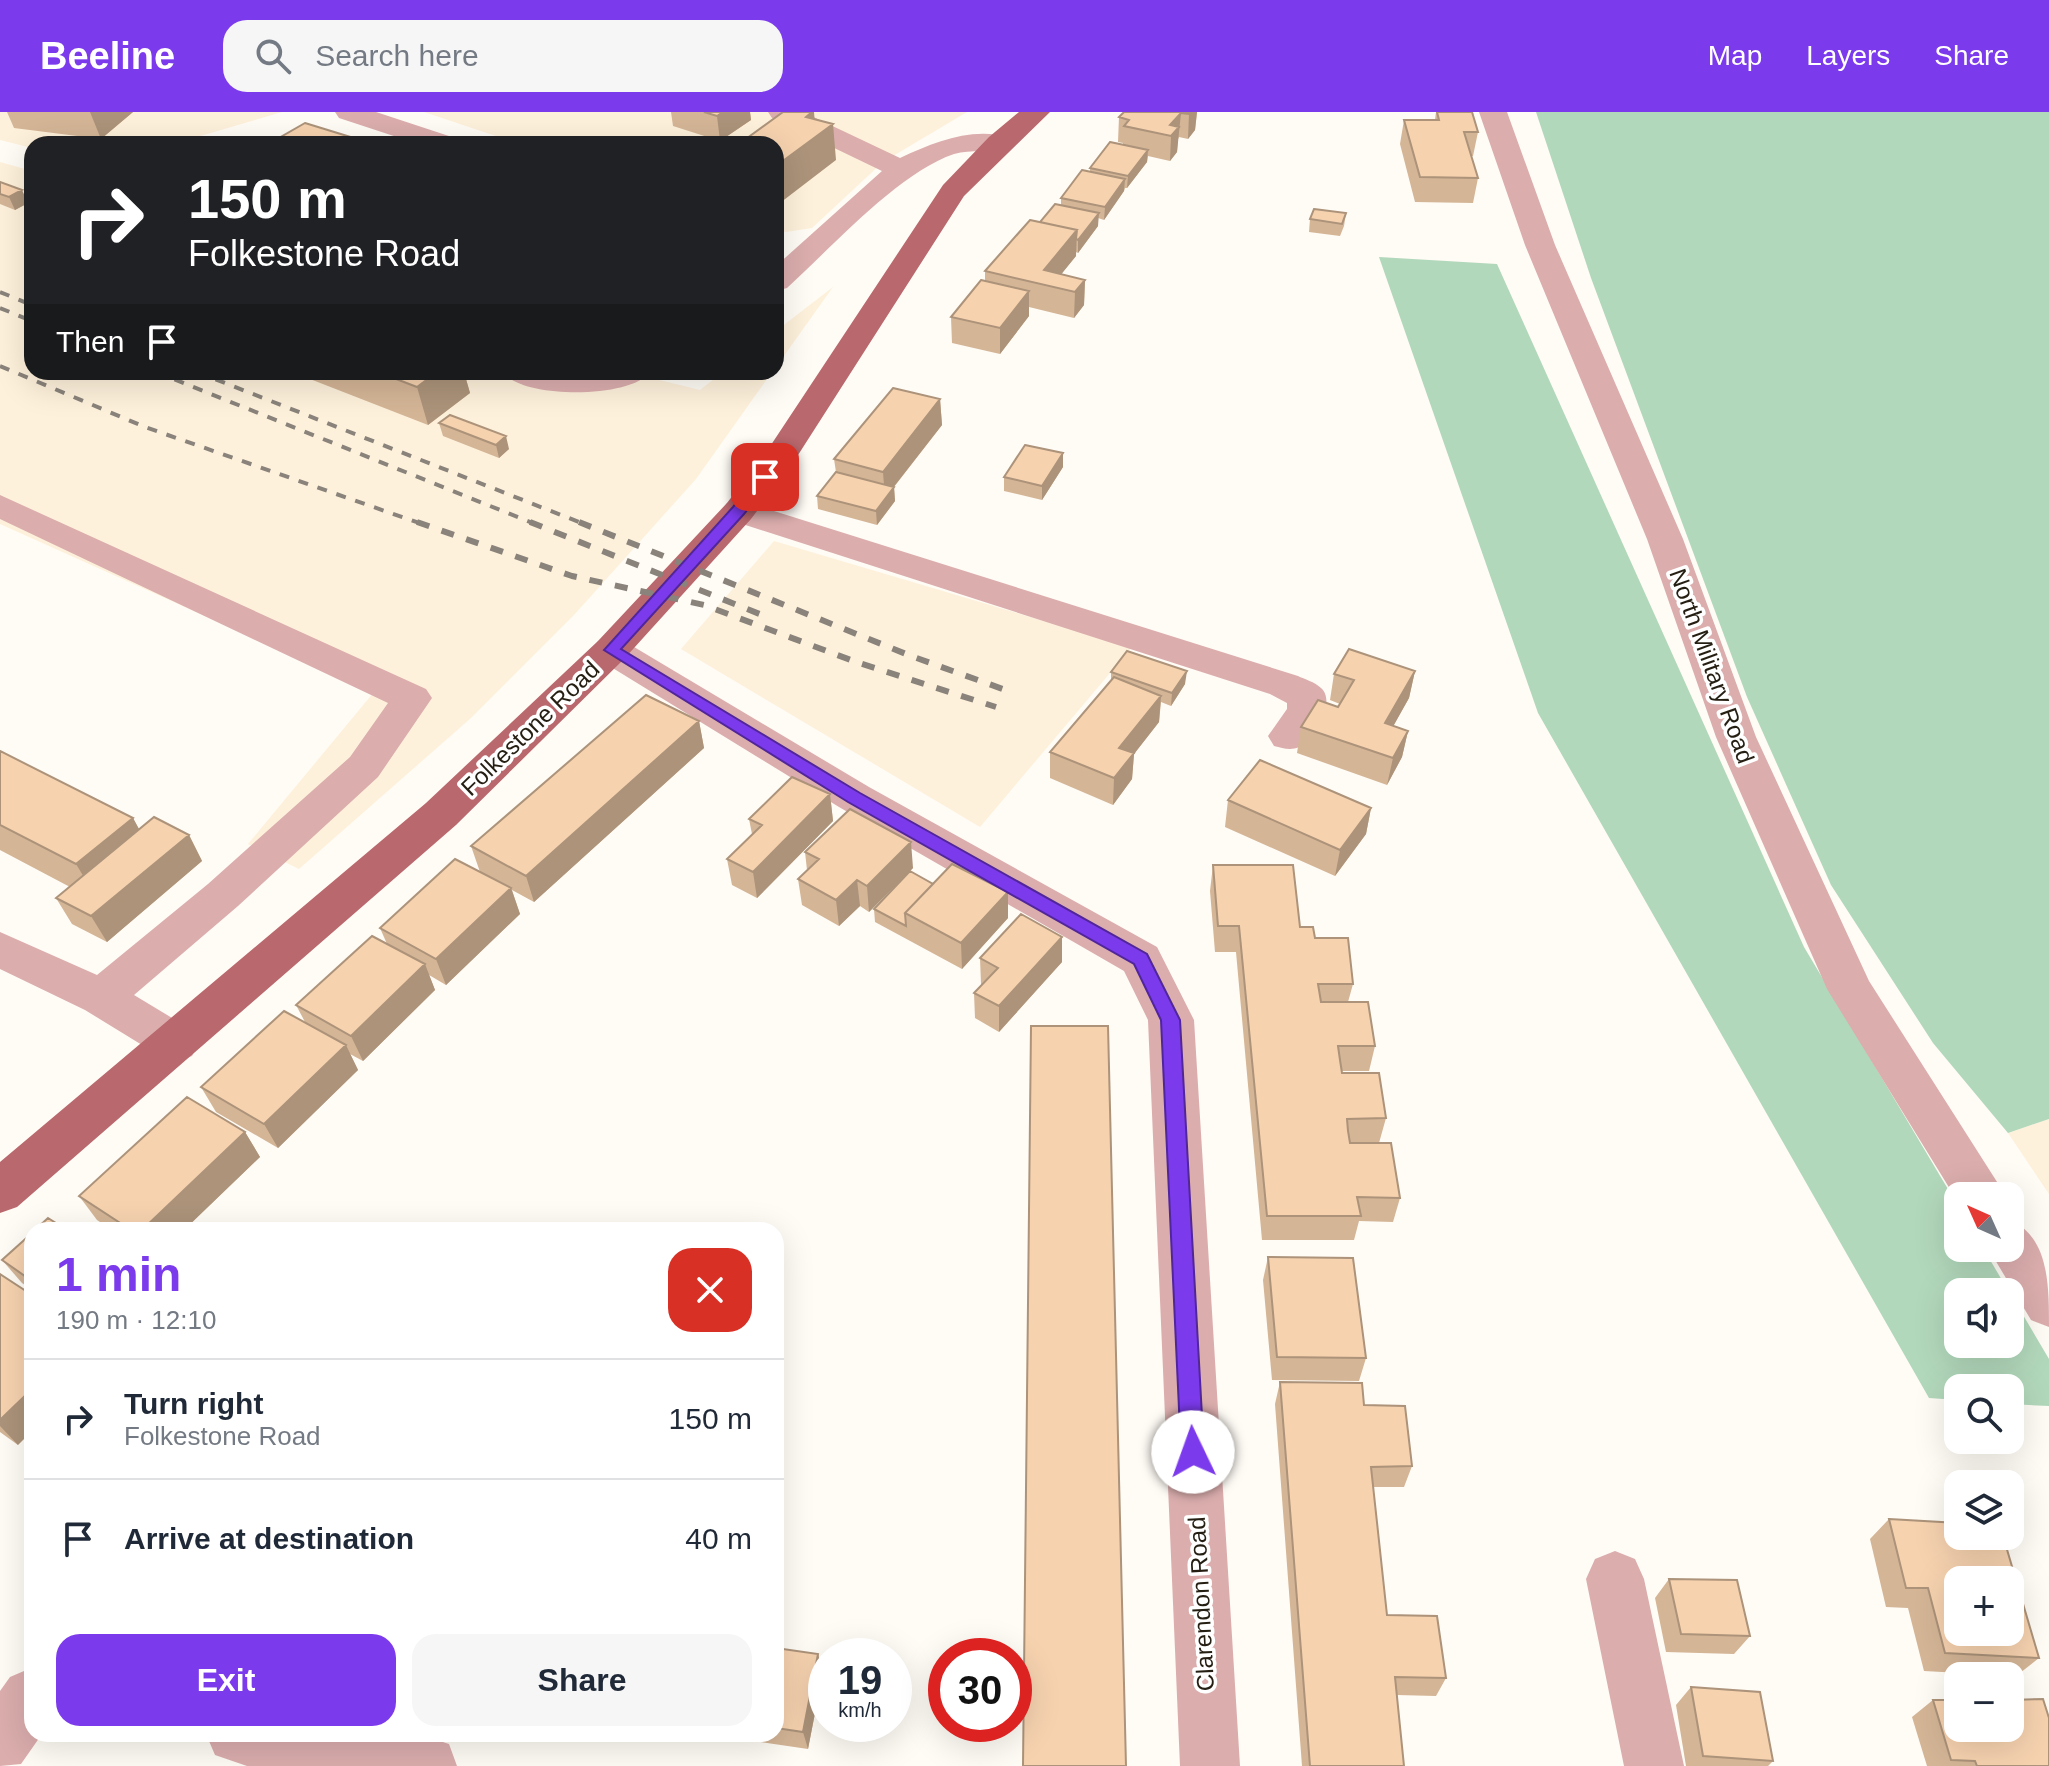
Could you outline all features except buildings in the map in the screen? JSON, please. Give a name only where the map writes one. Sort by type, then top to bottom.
[{"type":"main road","name":"Folkestone Road","points":[[0,1192],[441,814],[620,640],[731,519],[779,459],[953,191],[999,143],[1036,112]]},
{"type":"street","points":[[349,112],[421,136]]},
{"type":"street","points":[[782,112],[883,162],[902,168]]},
{"type":"street","name":"North Military Road","points":[[1493,112],[1540,245],[1665,539],[1736,737],[1850,989],[1972,1182]]},
{"type":"street","points":[[784,266],[864,203],[902,168],[951,145],[999,143]]},
{"type":"street","points":[[864,203],[908,189],[953,191]]},
{"type":"street","points":[[555,380],[573,384],[609,380]]},
{"type":"street","points":[[0,506],[412,698],[364,767],[223,895],[101,997]]},
{"type":"street","points":[[731,519],[1284,685],[1307,697],[1307,711],[1288,736]]},
{"type":"street","name":"Clarendon Road","points":[[620,640],[854,797],[1141,959],[1171,1020],[1210,1766]]},
{"type":"street","points":[[0,949],[101,997],[176,1043]]},
{"type":"street","points":[[2023,1262],[2049,1304]]},
{"type":"street","points":[[1615,1579],[1654,1766]]},
{"type":"street","points":[[283,1742],[417,1765]]},
{"type":"shaded area","points":[[0,112],[282,112],[200,136],[24,136],[24,146],[0,140]]},
{"type":"shaded area","points":[[424,112],[967,112],[883,162],[812,228],[786,232],[784,136],[496,136]]},
{"type":"shaded area","points":[[0,162],[24,169],[24,380],[659,380],[700,390],[713,380],[766,380],[696,479],[574,615],[471,718],[299,869],[248,844],[374,692],[0,524]]},
{"type":"shaded area","points":[[833,287],[784,356],[784,325]]},
{"type":"shaded area","points":[[774,541],[1132,647],[980,827],[681,649]]},
{"type":"shaded area","points":[[2049,1119],[2049,1194],[2008,1133]]},
{"type":"green space","points":[[1536,112],[2049,112],[2049,1119],[2008,1133],[1933,1043],[1831,885],[1747,697],[1591,278]]},
{"type":"green space","points":[[1379,257],[1497,264],[1804,947],[1944,1182],[1944,1262],[1991,1262],[2001,1278],[1944,1278],[1944,1358],[2024,1358],[2024,1317],[2049,1359],[2049,1406],[2024,1405],[2024,1374],[1944,1374],[1944,1399],[1929,1398],[1538,713]]},
{"type":"railway","points":[[0,292],[24,302]]},
{"type":"railway","points":[[0,308],[24,318]]},
{"type":"railway","points":[[0,366],[24,376]]},
{"type":"railway","points":[[33,380],[145,427],[422,524]]},
{"type":"railway","points":[[176,380],[535,524]]},
{"type":"railway","points":[[217,380],[582,523]]},
{"type":"railway","points":[[417,522],[572,576],[704,605],[856,662],[996,707]]},
{"type":"railway","points":[[530,522],[762,615]]},
{"type":"railway","points":[[582,523],[911,656],[1011,692]]},
{"type":"route","points":[[765,477],[739,511],[611,650],[854,797],[1141,959],[1171,1020],[1193,1452]]}]
